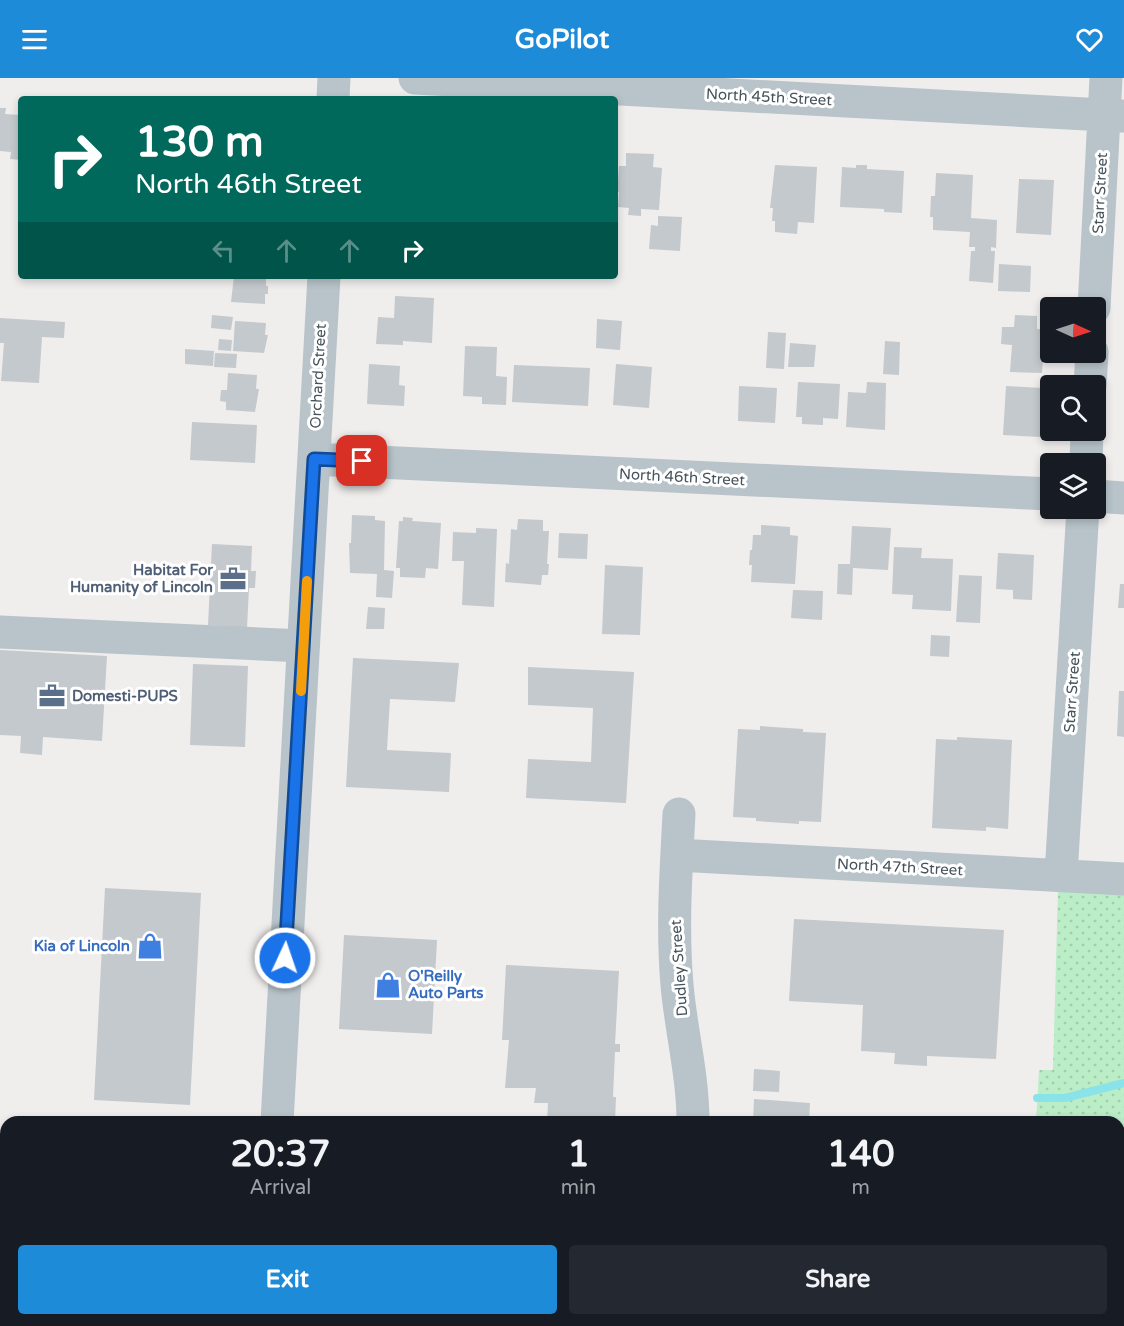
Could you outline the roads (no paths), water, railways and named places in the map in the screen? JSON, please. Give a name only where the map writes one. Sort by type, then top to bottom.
[{"type":"street","points":[[333,96],[334,78]]},
{"type":"street","name":"North 45th Street","points":[[415,78],[1114,115]]},
{"type":"street","name":"Starr Street","points":[[1095,297],[1114,115],[1106,78]]},
{"type":"street","name":"Orchard Street","points":[[277,1116],[324,279]]},
{"type":"street","name":"North 46th Street","points":[[314,459],[1040,494]]},
{"type":"street","points":[[1106,497],[1124,498]]},
{"type":"street","name":"Starr Street","points":[[1061,875],[1082,519]]},
{"type":"street","points":[[0,632],[303,646]]},
{"type":"street","name":"Dudley Street","points":[[679,814],[674,933],[677,986],[692,1085],[693,1116]]},
{"type":"street","name":"North 47th Street","points":[[677,855],[1124,879]]},
{"type":"waterway","points":[[1037,1098],[1065,1098],[1124,1083]]},
{"type":"place","name":"Habitat For Humanity of Lincoln","points":[[233,579]]},
{"type":"place","name":"Domesti-PUPS","points":[[52,696]]},
{"type":"place","name":"Kia of Lincoln","points":[[150,946]]},
{"type":"place","name":"O'Reilly Auto Parts","points":[[388,985]]}]
